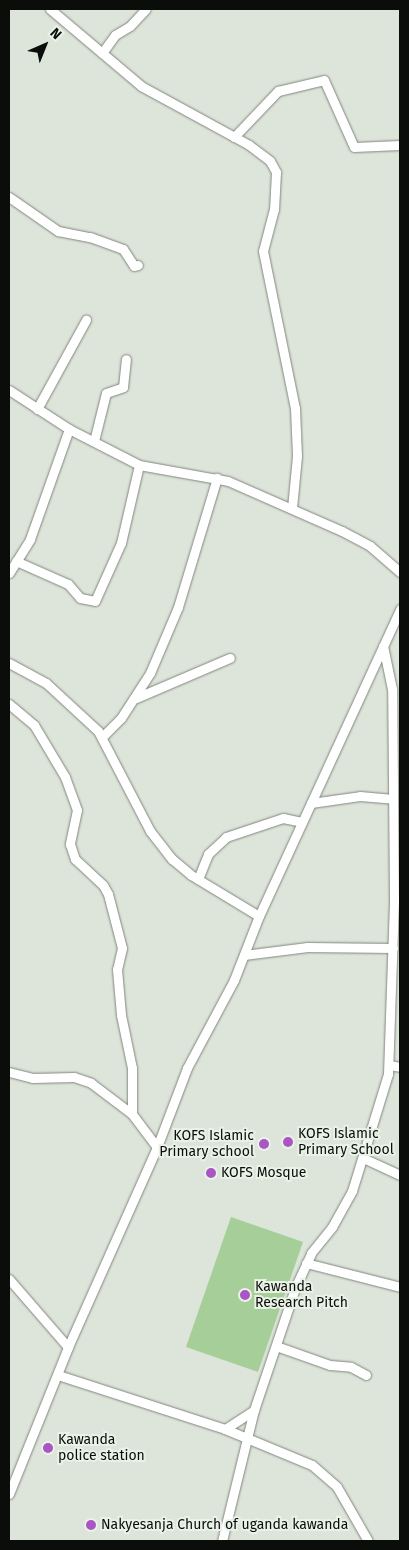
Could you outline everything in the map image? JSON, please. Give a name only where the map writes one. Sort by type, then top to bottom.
[{"type":"street","points":[[50,9],[124,74],[164,101],[260,152],[270,161],[276,172],[271,229],[263,251],[295,408],[297,456],[292,508]]},
{"type":"street","points":[[102,53],[116,35],[130,26],[146,9]]},
{"type":"street","points":[[234,137],[278,91],[324,80],[354,147],[400,145]]},
{"type":"street","points":[[9,196],[58,231],[90,237],[123,249],[134,266],[138,265]]},
{"type":"street","points":[[37,409],[86,320]]},
{"type":"street","points":[[94,441],[106,394],[124,386],[126,359]]},
{"type":"street","points":[[9,390],[70,429],[139,465],[217,478],[292,508],[370,546],[400,572]]},
{"type":"street","points":[[9,573],[32,532],[70,429]]},
{"type":"street","points":[[16,561],[68,584],[80,598],[96,601],[121,543],[139,465]]},
{"type":"street","points":[[102,737],[136,698],[175,616],[217,478]]},
{"type":"street","points":[[9,1494],[68,1346],[157,1147],[187,1068],[234,980],[259,916],[400,608]]},
{"type":"street","points":[[222,1541],[249,1438],[254,1410],[276,1346],[306,1263],[347,1202],[363,1158],[389,1066],[393,948],[392,689],[383,646]]},
{"type":"street","points":[[136,698],[230,658]]},
{"type":"street","points":[[9,664],[46,683],[102,737],[150,831],[172,859],[198,879],[259,916]]},
{"type":"street","points":[[9,704],[34,725],[65,776],[77,810],[70,844],[75,858],[103,885],[108,894],[122,948],[118,969],[121,1015],[132,1068],[132,1114]]},
{"type":"street","points":[[311,803],[360,796],[393,799]]},
{"type":"street","points":[[198,879],[208,854],[226,838],[283,818],[302,822]]},
{"type":"street","points":[[244,955],[307,947],[393,948]]},
{"type":"street","points":[[389,1066],[400,1067]]},
{"type":"street","points":[[9,1072],[33,1078],[74,1077],[99,1088],[132,1114],[157,1147]]},
{"type":"street","points":[[363,1158],[400,1175]]},
{"type":"street","points":[[306,1263],[400,1287]]},
{"type":"street","points":[[9,1279],[68,1346]]},
{"type":"street","points":[[276,1346],[330,1366],[351,1367],[366,1375]]},
{"type":"street","points":[[58,1375],[226,1429],[324,1474],[349,1503],[370,1541]]},
{"type":"street","points":[[226,1429],[254,1410]]},
{"type":"green space","name":"Kawanda Research Pitch","points":[[231,1217],[303,1242],[258,1372],[186,1347]]},
{"type":"place","name":"KOFS Islamic Primary School","points":[[288,1142]]},
{"type":"place","name":"KOFS Islamic Primary school","points":[[264,1144]]},
{"type":"place","name":"KOFS Mosque","points":[[211,1173]]},
{"type":"place","name":"Kawanda Research Pitch","points":[[245,1295]]},
{"type":"place","name":"Kawanda police station","points":[[48,1448]]},
{"type":"place","name":"Nakyesanja Church of uganda kawanda","points":[[91,1525]]}]
